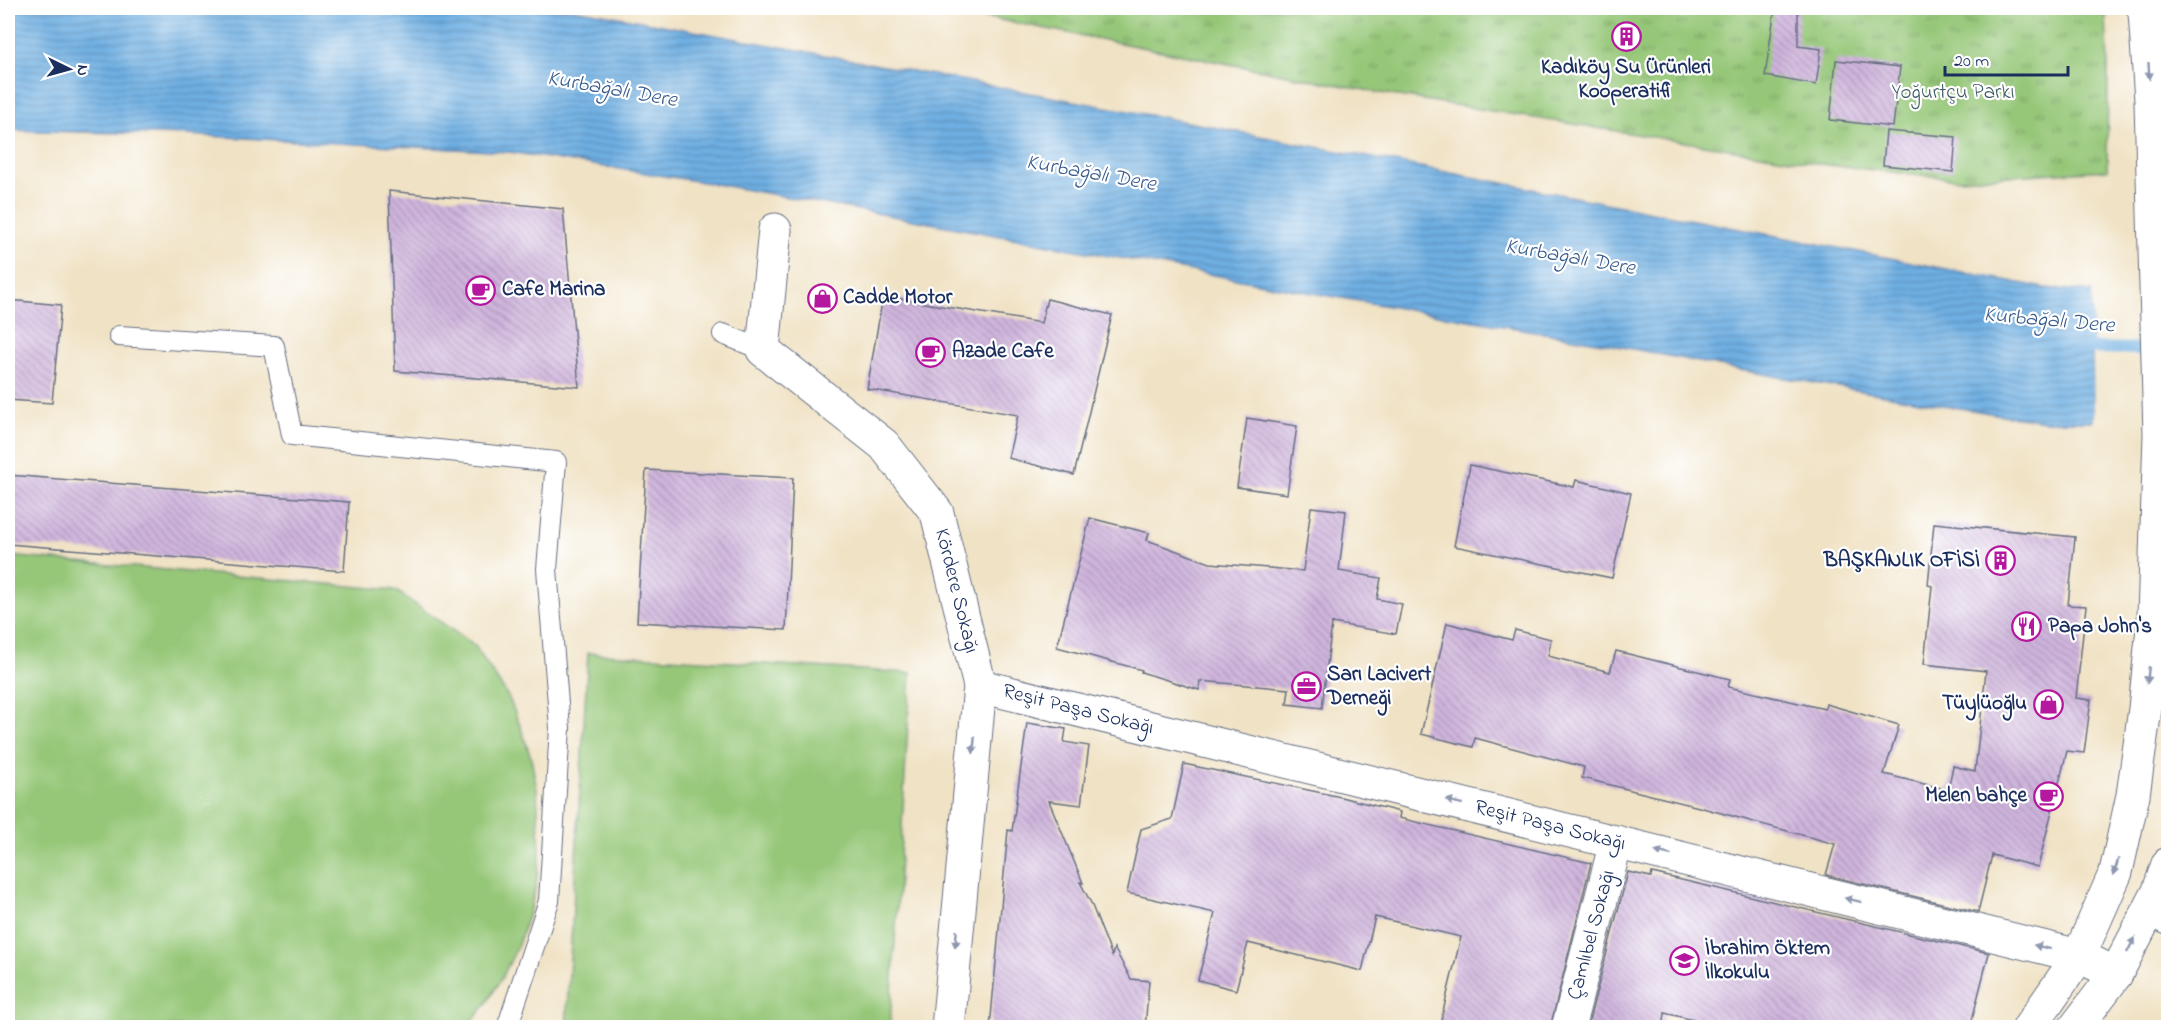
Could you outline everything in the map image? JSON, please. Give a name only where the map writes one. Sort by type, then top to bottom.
[{"type":"street","points":[[2029,1028],[2079,956],[2115,872],[2133,795],[2162,618],[2156,279],[2161,152],[2146,9]]},
{"type":"street","points":[[763,350],[775,230]]},
{"type":"street","name":"Kördere Sokağı","points":[[763,350],[884,445],[937,513],[980,686],[948,1028]]},
{"type":"street","name":"Reşit Paşa Sokağı","points":[[980,686],[2079,956],[2116,974]]},
{"type":"street","name":"Çamlıbel Sokağı","points":[[1568,1028],[1616,842]]},
{"type":"street","points":[[2075,1028],[2158,920],[2169,864]]},
{"type":"lane","points":[[723,334],[763,350]]},
{"type":"lane","points":[[119,336],[274,346],[292,435],[556,462],[547,569],[560,728],[549,901],[507,1028]]},
{"type":"green space","name":"Yoğurtçu Parkı","points":[[938,8],[2103,8],[2106,15],[2108,66],[2107,170],[1958,179],[1828,165],[1386,94]]},
{"type":"green space","points":[[2161,8],[2168,8],[2168,147],[2156,26]]},
{"type":"green space","points":[[8,556],[395,590],[475,646],[509,698],[531,758],[537,790],[540,854],[536,886],[517,947],[486,1004],[468,1027],[8,1027]]},
{"type":"green space","points":[[588,653],[911,673],[890,1027],[566,1027]]},
{"type":"water","points":[[8,8],[570,8],[1182,121],[2045,288],[2092,292],[2094,421],[2045,421],[1989,413],[1745,371],[1603,343],[1301,291],[716,184],[510,152],[187,135],[8,130]]},
{"type":"pier","points":[[2092,289],[2095,292],[2097,421],[2094,424]]},
{"type":"building","points":[[1775,8],[1798,8],[1798,46],[1821,49],[1816,85],[1765,76]]},
{"type":"building","points":[[1836,60],[1900,67],[1893,127],[1830,120]]},
{"type":"building","points":[[1886,131],[1956,137],[1953,172],[1883,165]]},
{"type":"building","name":"Cafe Marina","points":[[389,191],[563,209],[579,387],[395,371]]},
{"type":"building","points":[[883,296],[1041,323],[1047,299],[1112,315],[1074,475],[1008,458],[1018,415],[867,389]]},
{"type":"building","points":[[8,300],[61,305],[52,403],[8,400]]},
{"type":"building","points":[[1247,418],[1297,426],[1287,494],[1237,487]]},
{"type":"building","points":[[1470,465],[1574,487],[1576,480],[1631,493],[1612,578],[1454,546]]},
{"type":"building","points":[[646,470],[793,478],[786,630],[637,622]]},
{"type":"building","points":[[8,475],[349,502],[344,571],[8,544]]},
{"type":"building","points":[[1311,507],[1346,511],[1339,571],[1381,578],[1377,599],[1402,604],[1396,634],[1332,623],[1322,708],[1287,704],[1289,689],[1200,681],[1199,690],[1141,672],[1142,670],[1057,647],[1090,518],[1149,533],[1147,540],[1210,563],[1303,571]]},
{"type":"building","points":[[1934,523],[2075,537],[2068,605],[2086,606],[2076,698],[2091,700],[2084,753],[2067,751],[2038,867],[1992,855],[1978,912],[1826,875],[1835,844],[1582,778],[1584,767],[1475,738],[1473,747],[1421,734],[1447,623],[1512,640],[1515,630],[1551,639],[1548,656],[1610,672],[1616,651],[1730,679],[1728,687],[1825,709],[1826,704],[1899,725],[1884,774],[1948,790],[1953,766],[1975,771],[1986,671],[1924,664],[1932,586],[1928,585]]},
{"type":"building","points":[[1027,723],[1066,729],[1064,742],[1089,746],[1081,805],[1049,801],[1112,956],[1114,948],[1131,979],[1149,981],[1145,1028],[990,1028],[1008,830],[1012,831]]},
{"type":"building","points":[[1184,764],[1341,797],[1400,812],[1399,818],[1591,863],[1550,1028],[1439,1028],[1461,937],[1375,917],[1362,971],[1248,943],[1236,990],[1198,980],[1215,913],[1127,893],[1141,829],[1172,819]]},
{"type":"building","points":[[1628,872],[1651,877],[1652,873],[1989,953],[1970,1028],[1725,1028],[1665,1013],[1663,1028],[1587,1028]]},
{"type":"waterway","name":"Kurbağalı Dere","points":[[2077,348],[2155,349]]},
{"type":"place","name":"Kadıköy Su Ürünleri Kooperatifi","points":[[1626,37]]},
{"type":"place","name":"Cafe Marina","points":[[481,290]]},
{"type":"place","name":"Cadde Motor","points":[[822,298]]},
{"type":"place","name":"Azade Cafe","points":[[931,352]]},
{"type":"place","name":"BAŞKANLIK OFİSİ","points":[[2001,561]]},
{"type":"place","name":"Papa John's","points":[[2027,627]]},
{"type":"place","name":"Sarı Lacivert Derneği","points":[[1306,687]]},
{"type":"place","name":"Tüylüoğlu","points":[[2048,704]]},
{"type":"place","name":"Melen bahçe","points":[[2048,796]]},
{"type":"place","name":"İbrahim Öktem İlkokulu","points":[[1684,961]]}]
